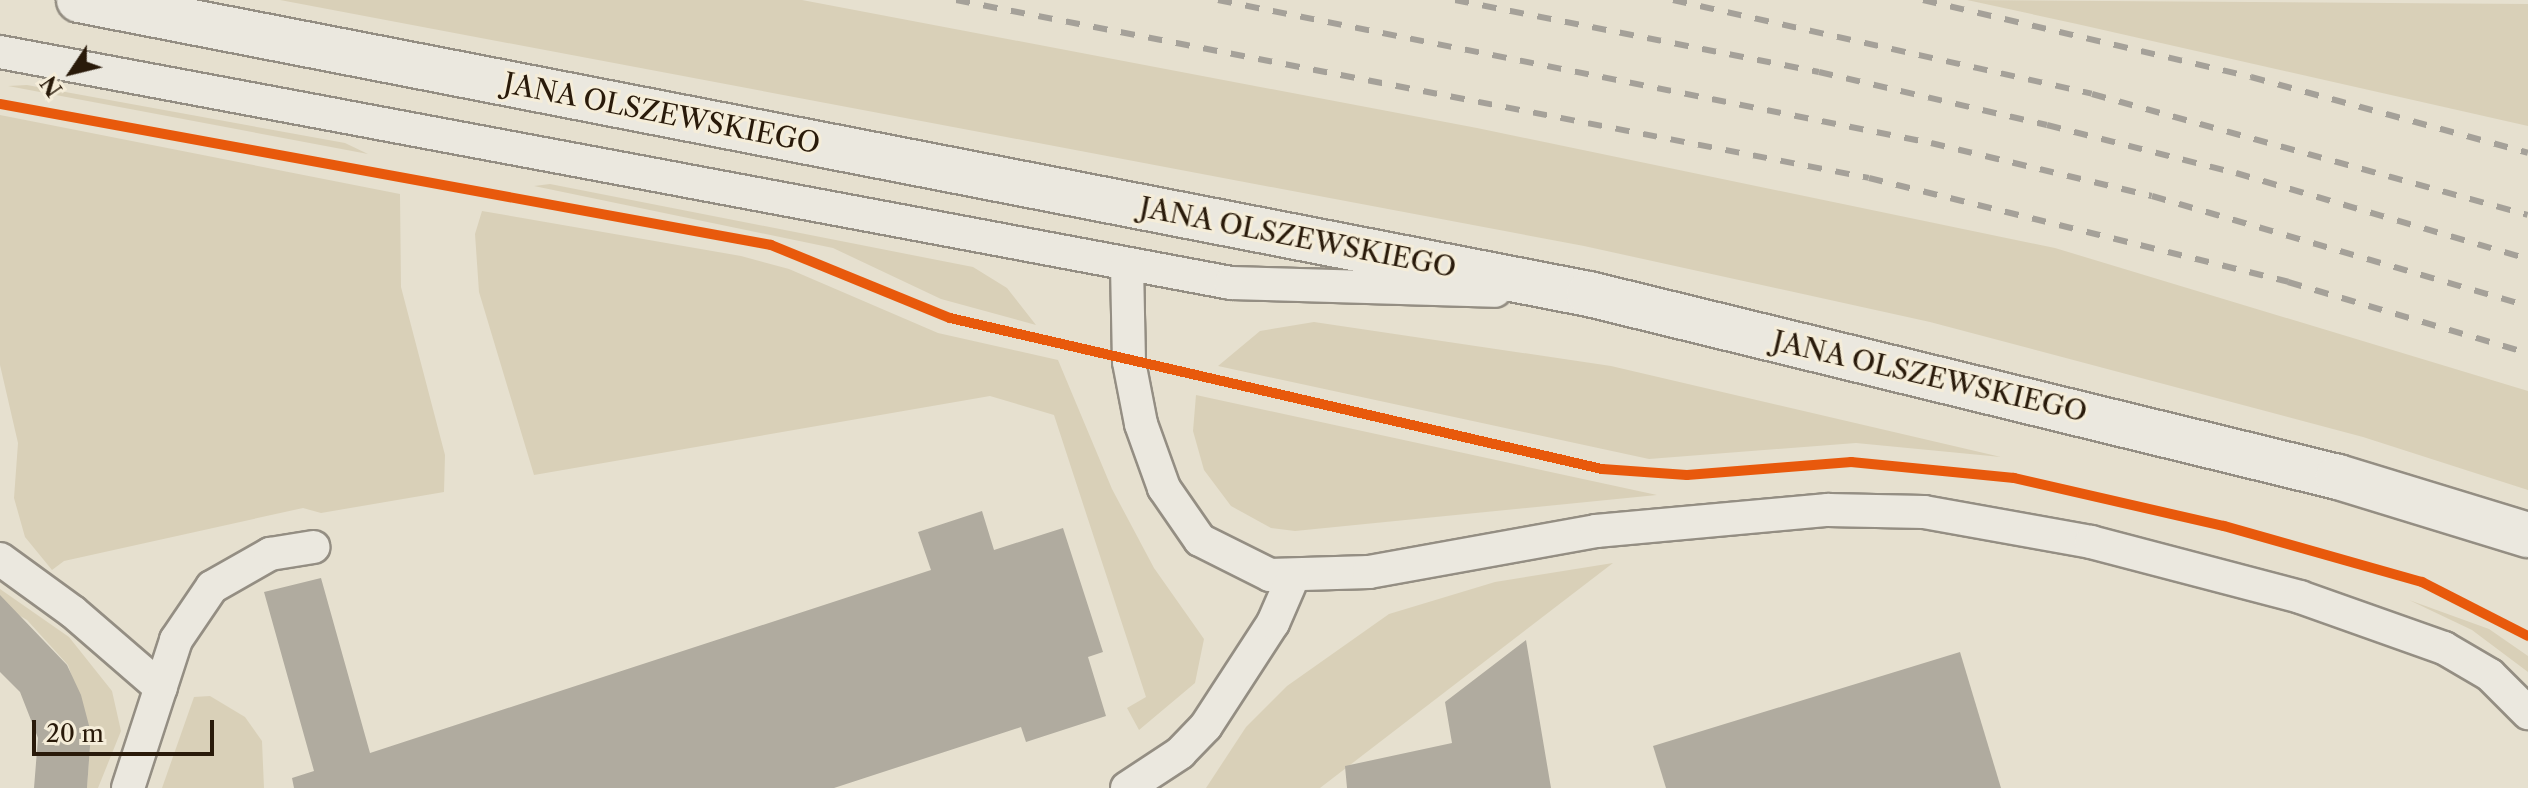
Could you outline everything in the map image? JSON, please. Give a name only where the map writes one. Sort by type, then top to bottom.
[{"type":"main road","name":"JANA OLSZEWSKIEGO","points":[[79,0],[1589,294],[2323,473],[2520,535]]},
{"type":"lane","points":[[0,52],[1127,266],[1231,283],[1589,294]]},
{"type":"lane","points":[[1127,266],[1129,362],[1141,424],[1164,488],[1200,540],[1230,560],[1293,577],[1369,572],[1596,531],[1828,510],[1924,512],[2091,542],[2300,597],[2444,648],[2490,675],[2528,713]]},
{"type":"lane","points":[[128,788],[176,640],[212,587],[270,554],[313,547]]},
{"type":"lane","points":[[0,559],[51,593],[161,688]]},
{"type":"lane","points":[[1127,788],[1180,753],[1206,726],[1273,623],[1293,577]]},
{"type":"shaded area","points":[[280,0],[802,0],[1477,128],[2055,248],[2528,391],[2528,490],[2363,437],[1930,322],[1584,246]]},
{"type":"shaded area","points":[[1967,0],[2528,4],[2528,126],[2077,24]]},
{"type":"shaded area","points":[[27,85],[345,143],[368,154],[8,86]]},
{"type":"shaded area","points":[[0,115],[400,194],[401,287],[445,455],[444,492],[321,513],[303,508],[64,561],[52,570],[25,537],[14,498],[18,443],[0,365]]},
{"type":"shaded area","points":[[550,184],[973,267],[1007,288],[1036,325],[941,299],[833,248],[534,186]]},
{"type":"shaded area","points":[[482,211],[741,256],[789,269],[938,333],[1058,360],[1112,489],[1154,568],[1204,639],[1195,683],[1139,730],[1127,708],[1146,697],[1054,415],[990,396],[534,475],[479,292],[475,234]]},
{"type":"shaded area","points":[[1314,322],[1611,366],[2001,457],[1856,443],[1649,459],[1218,366],[1260,331]]},
{"type":"shaded area","points":[[1196,395],[1657,495],[1295,531],[1271,528],[1231,506],[1204,470],[1193,431]]},
{"type":"shaded area","points":[[1613,563],[1320,788],[1206,788],[1246,727],[1287,686],[1389,614],[1495,582]]},
{"type":"shaded area","points":[[0,589],[69,637],[112,691],[121,731],[98,788],[87,788],[91,733],[68,665],[27,620],[0,604]]},
{"type":"shaded area","points":[[2409,600],[2489,629],[2528,656],[2528,672],[2472,630]]},
{"type":"shaded area","points":[[210,696],[245,717],[262,741],[264,788],[162,788],[194,697]]},
{"type":"building","points":[[982,511],[994,550],[1063,528],[1103,652],[1088,657],[1106,716],[1026,742],[1021,727],[834,788],[294,788],[292,778],[314,771],[264,592],[321,578],[370,753],[931,570],[918,532]]},
{"type":"building","points":[[0,595],[67,665],[81,695],[91,733],[87,788],[34,788],[38,738],[20,692],[0,672]]},
{"type":"building","points":[[1526,640],[1551,788],[1347,788],[1345,766],[1452,743],[1445,702]]},
{"type":"building","points":[[1960,652],[2001,788],[1666,788],[1653,746]]},
{"type":"railway","points":[[956,0],[1869,178],[2288,282],[2528,353]]},
{"type":"railway","points":[[1218,0],[1931,143],[2152,196],[2528,306]]},
{"type":"railway","points":[[1455,0],[1819,72],[2047,125],[2236,173],[2528,259]]},
{"type":"railway","points":[[1673,0],[2092,94],[2528,215]]},
{"type":"railway","points":[[1923,0],[2251,77],[2528,153]]},
{"type":"cycle path","points":[[0,104],[771,245],[950,318],[1602,469],[1687,475],[1851,462],[2014,478],[2224,526],[2422,582],[2528,636]]}]
